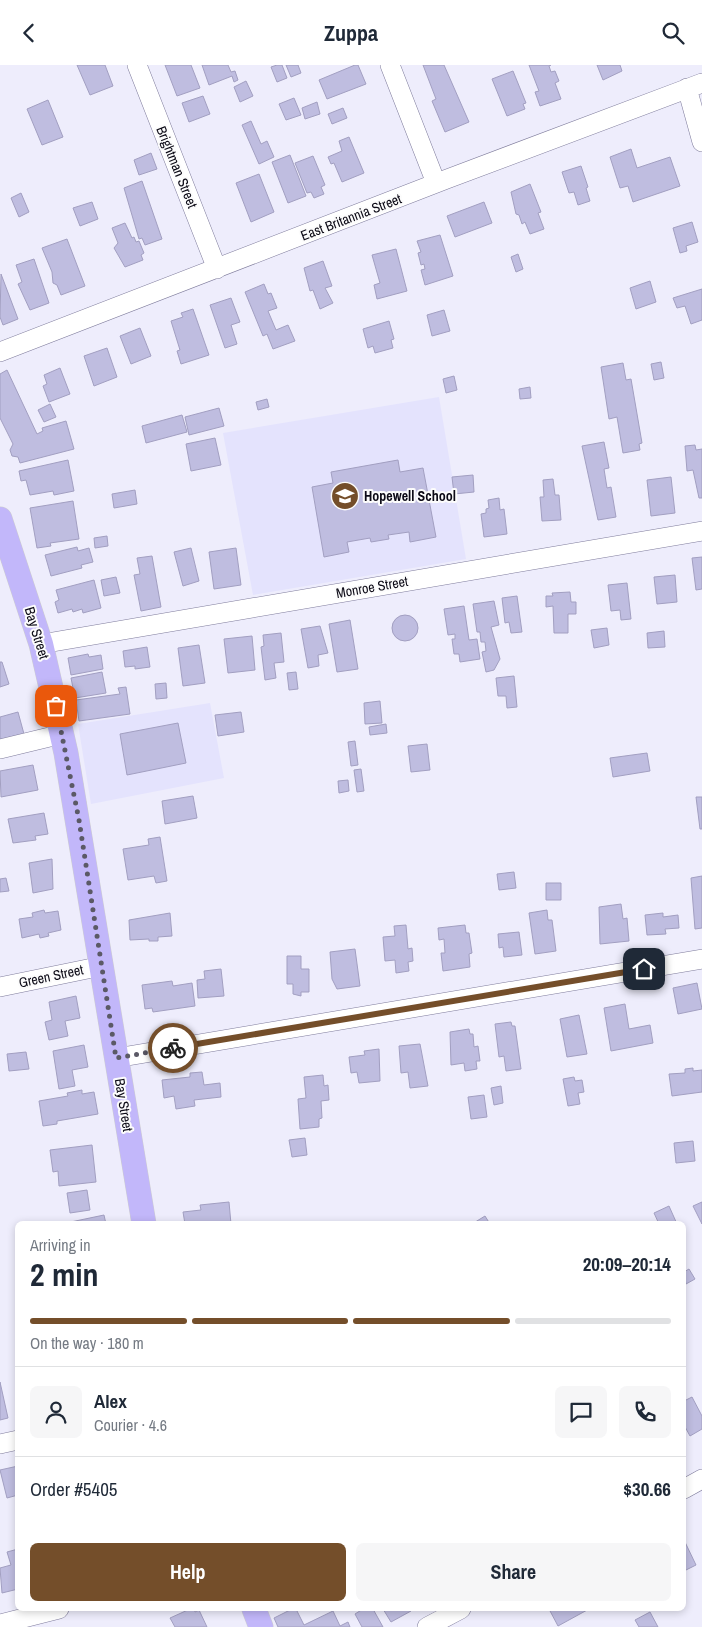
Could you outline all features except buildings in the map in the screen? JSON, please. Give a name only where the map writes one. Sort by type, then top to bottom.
[{"type":"main road","name":"Bay Street","points":[[0,519],[41,644],[62,734],[79,820],[143,1221]]},
{"type":"main road","points":[[255,1611],[261,1627]]},
{"type":"street","name":"Brightman Street","points":[[136,65],[217,269]]},
{"type":"street","points":[[390,65],[436,183]]},
{"type":"street","name":"East Britannia Street","points":[[0,352],[436,183],[694,86]]},
{"type":"street","points":[[694,86],[702,142]]},
{"type":"street","name":"Monroe Street","points":[[41,644],[702,531]]},
{"type":"street","points":[[0,749],[62,734]]},
{"type":"street","points":[[116,1058],[702,959]]},
{"type":"street","name":"Green Street","points":[[0,987],[102,966]]},
{"type":"street","points":[[0,1444],[15,1441]]},
{"type":"street","points":[[686,1488],[702,1479]]},
{"type":"street","points":[[0,1624],[51,1611]]},
{"type":"street","points":[[427,1627],[457,1611]]},
{"type":"shaded area","name":"Hopewell School","points":[[439,397],[466,559],[253,595],[223,433]]},
{"type":"shaded area","points":[[210,703],[224,778],[91,804],[78,724]]},
{"type":"way so far","points":[[56,706],[79,820],[116,1058],[173,1048]]},
{"type":"place","name":"Hopewell School","points":[[345,496]]},
{"type":"route","points":[[173,1048],[644,969]]}]
